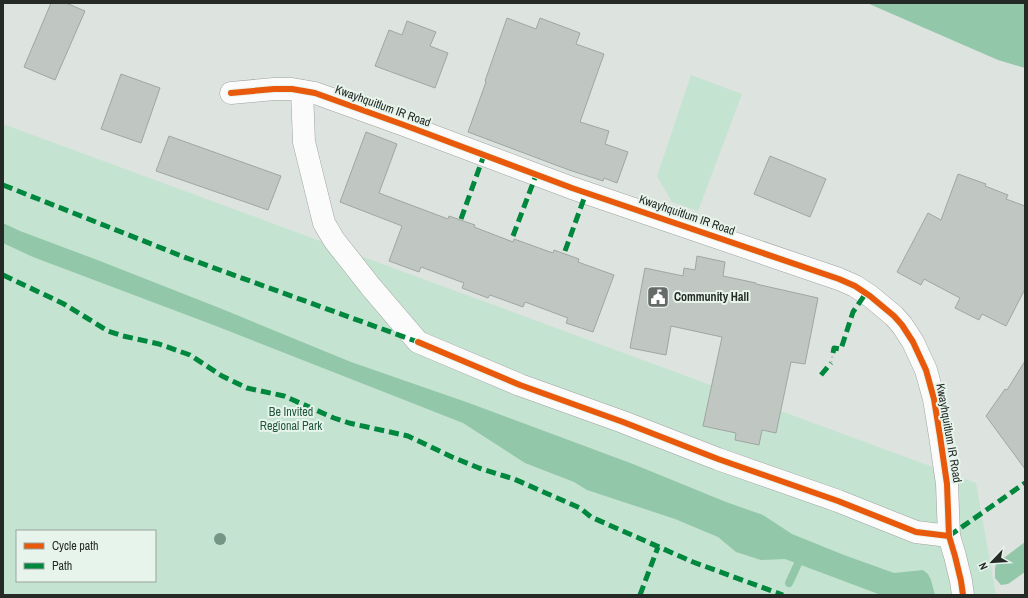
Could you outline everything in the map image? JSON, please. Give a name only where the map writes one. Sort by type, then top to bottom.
[{"type":"street","name":"Kwayhquitlum IR Road","points":[[231,93],[274,89],[302,91],[327,97],[572,188],[827,274],[855,286],[870,296],[886,308],[902,325],[913,342],[926,370],[935,406],[947,484],[949,536],[960,575],[963,595]]},
{"type":"street","points":[[302,91],[304,142],[324,223],[334,240],[345,254],[418,342],[520,385],[623,422],[718,459],[838,501],[916,532],[949,536]]},
{"type":"path","points":[[831,363],[834,352]]},
{"type":"green space","points":[[691,75],[742,94],[698,211],[672,202],[657,176]]},
{"type":"green space","name":"Be Invited Regional Park","points":[[3,124],[976,483],[996,595],[3,595]]},
{"type":"shaded area","points":[[867,3],[1025,3],[1025,68],[998,60]]},
{"type":"shaded area","points":[[3,223],[20,231],[222,309],[351,362],[469,403],[633,464],[726,502],[763,515],[792,534],[844,555],[894,573],[923,570],[928,574],[931,580],[935,595],[881,595],[785,559],[761,560],[736,552],[718,537],[675,519],[587,490],[574,482],[525,463],[463,423],[216,326],[33,257],[3,243]]},
{"type":"shaded area","points":[[1025,542],[1025,572],[1008,584],[1001,585],[995,578],[996,564]]},
{"type":"building","points":[[51,3],[66,3],[85,11],[55,80],[24,67]]},
{"type":"building","points":[[507,18],[536,29],[540,18],[580,33],[576,44],[604,54],[580,122],[609,131],[605,144],[628,152],[617,183],[604,178],[603,181],[569,170],[468,132]]},
{"type":"building","points":[[407,21],[436,32],[430,46],[448,53],[435,88],[375,66],[389,30],[402,35]]},
{"type":"building","points":[[121,74],[160,88],[141,143],[101,129]]},
{"type":"building","points":[[366,132],[397,144],[379,193],[448,219],[449,216],[475,225],[474,227],[513,242],[514,239],[553,253],[554,250],[579,259],[578,262],[614,275],[593,332],[566,323],[568,318],[525,302],[523,307],[490,295],[488,298],[462,288],[464,283],[421,267],[419,272],[389,261],[402,226],[340,202]]},
{"type":"building","points":[[169,136],[281,176],[268,210],[156,171]]},
{"type":"building","points":[[770,156],[826,179],[810,217],[754,194]]},
{"type":"building","points":[[958,174],[986,184],[985,186],[1008,195],[1006,199],[1025,206],[1025,289],[1006,326],[982,314],[979,320],[955,308],[960,298],[924,279],[921,285],[897,272],[928,213],[941,220]]},
{"type":"building","points":[[697,256],[725,262],[723,276],[818,298],[805,364],[791,362],[776,433],[762,430],[759,445],[735,440],[736,433],[703,426],[722,337],[671,326],[666,355],[630,348],[645,268],[683,276],[684,268],[695,270]]},
{"type":"building","points":[[1025,361],[1025,469],[986,416],[1005,389],[1007,390]]},
{"type":"waterway","points":[[789,583],[802,555]]},
{"type":"marked path","points":[[461,219],[484,155]]},
{"type":"marked path","points":[[513,236],[536,175]]},
{"type":"marked path","points":[[3,185],[184,257],[418,342]]},
{"type":"marked path","points":[[565,251],[586,193]]},
{"type":"marked path","points":[[3,275],[64,304],[108,331],[159,344],[190,355],[222,376],[247,388],[284,396],[349,423],[408,436],[452,457],[479,468],[514,479],[580,508],[591,517],[693,562],[783,595]]},
{"type":"marked path","points":[[833,353],[834,348],[841,349],[853,312],[866,293]]},
{"type":"marked path","points":[[821,375],[831,363]]},
{"type":"marked path","points":[[949,536],[1025,483]]},
{"type":"marked path","points":[[640,595],[658,547]]},
{"type":"cycle path","points":[[231,93],[274,89],[292,89],[315,93],[572,188],[839,279],[855,286],[870,296],[894,316],[902,325],[913,342],[926,370],[934,399],[947,484],[949,536],[961,581],[963,595]]},
{"type":"cycle path","points":[[418,342],[520,385],[623,422],[718,459],[838,501],[916,532],[949,536]]},
{"type":"place","name":"Community Hall","points":[[658,297]]}]
